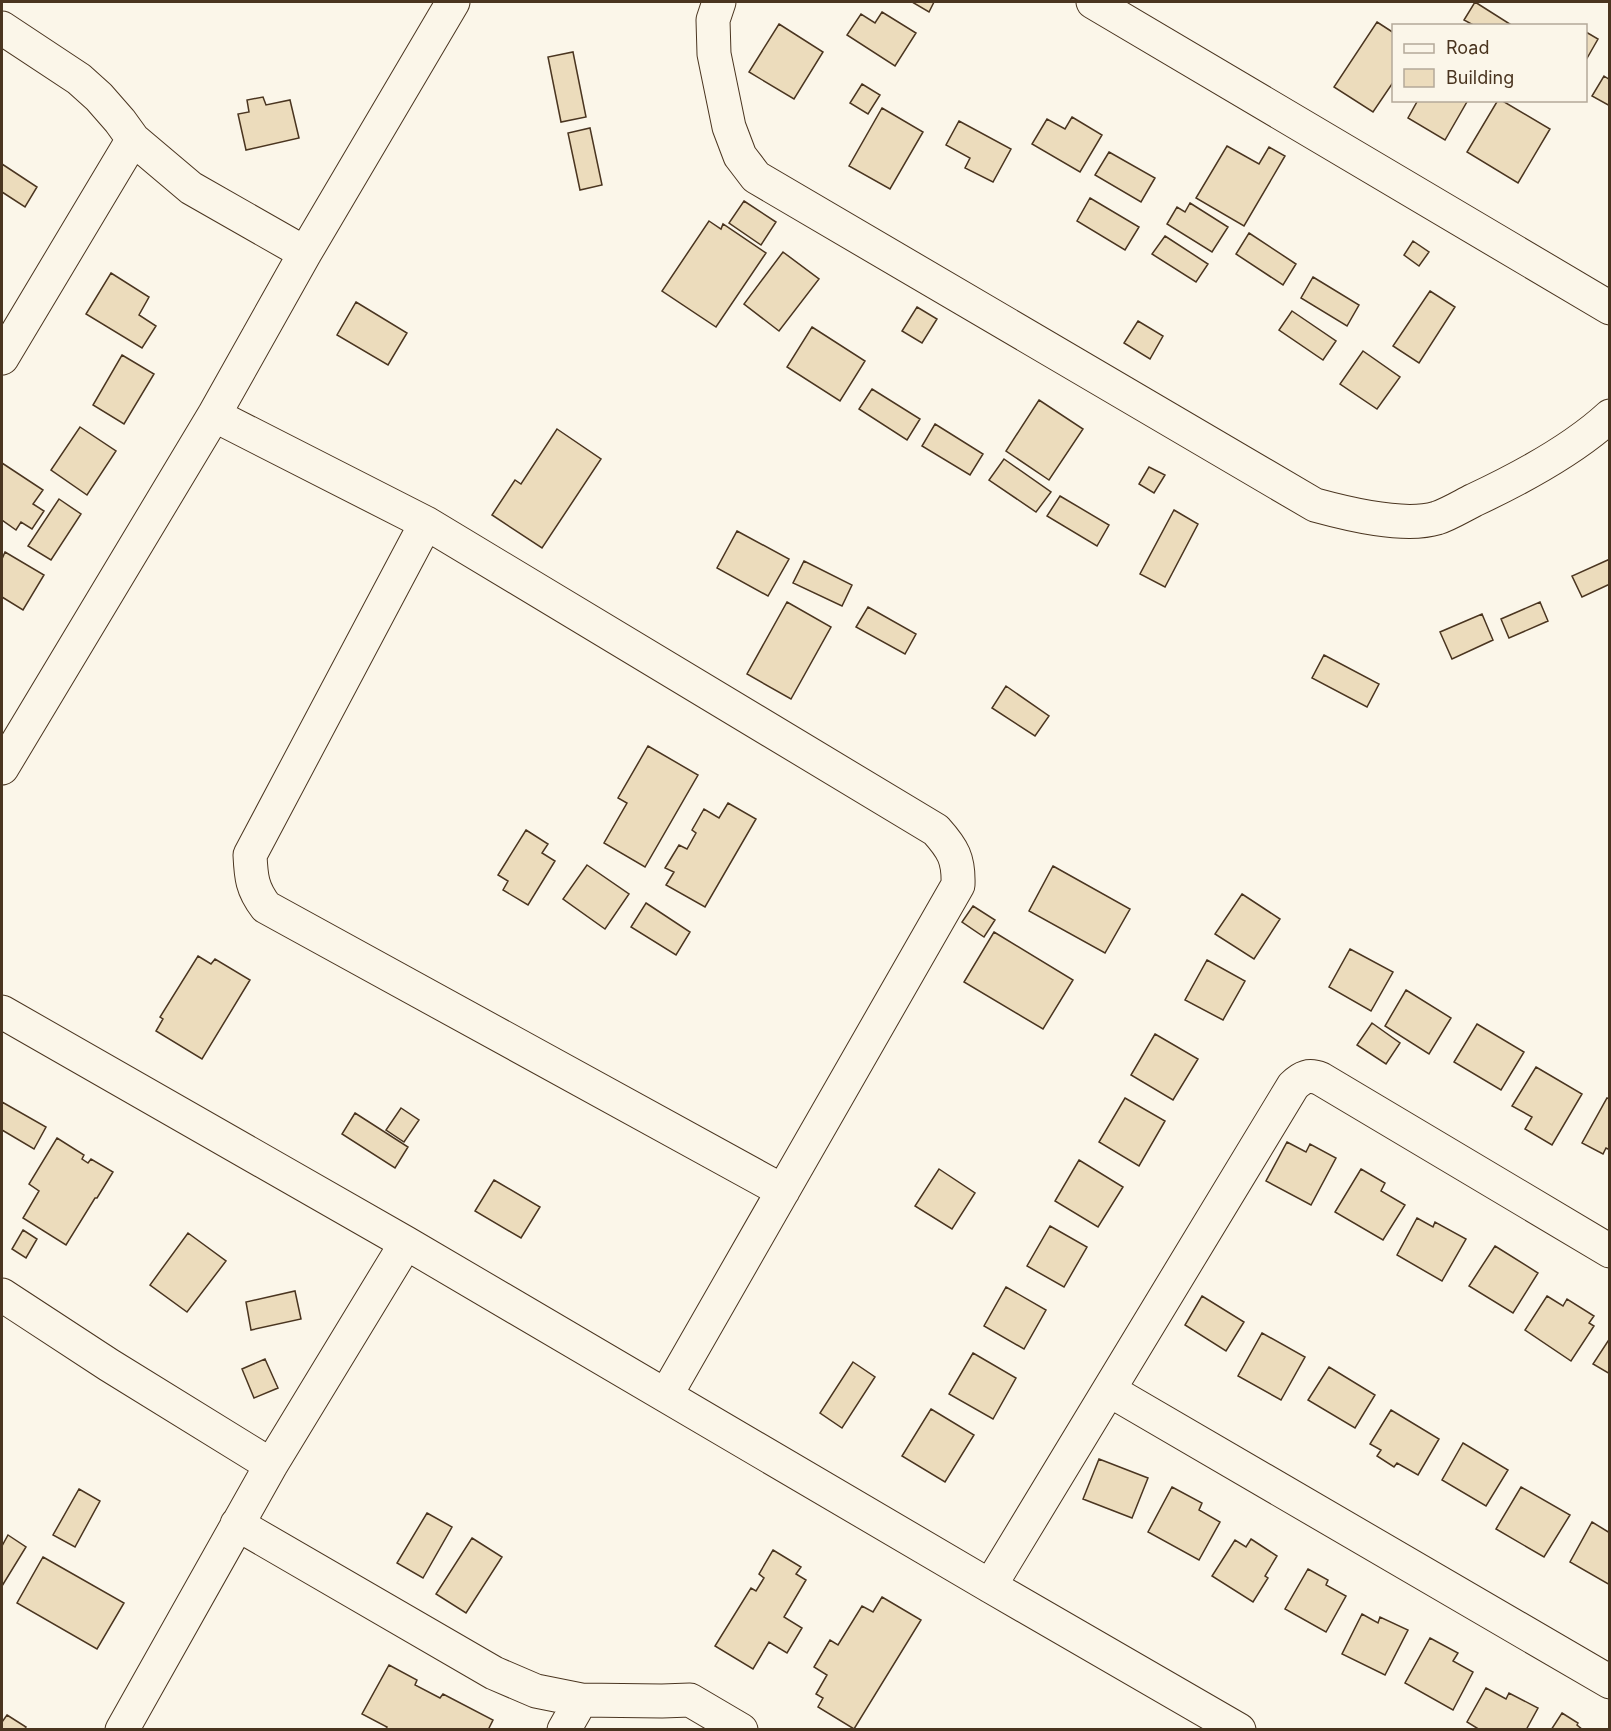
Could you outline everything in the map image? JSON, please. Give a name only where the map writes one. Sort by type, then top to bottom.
[{"type":"street","points":[[2,765],[214,416],[304,253],[453,2]]},
{"type":"street","points":[[719,2],[713,20],[714,54],[729,127],[740,156],[756,177],[1315,505],[1348,514],[1401,521],[1436,518],[1516,480],[1592,432],[1610,416]]},
{"type":"street","points":[[1093,2],[1610,309]]},
{"type":"street","points":[[2,28],[79,79],[120,121],[133,139],[191,188],[304,253]]},
{"type":"street","points":[[2,357],[133,139]]},
{"type":"street","points":[[214,416],[426,523],[936,830],[950,845],[956,861],[958,885],[666,1395]]},
{"type":"street","points":[[426,523],[250,855],[256,895],[266,907],[783,1191]]},
{"type":"street","points":[[2,1012],[406,1243],[1239,1730]]},
{"type":"street","points":[[990,1586],[1293,1086],[1300,1078],[1306,1076],[1322,1079],[1610,1251]]},
{"type":"street","points":[[122,1730],[271,1465],[406,1243]]},
{"type":"street","points":[[2,1295],[109,1365],[271,1465]]},
{"type":"street","points":[[1109,1390],[1610,1682]]},
{"type":"street","points":[[237,1524],[494,1673],[536,1691],[581,1700],[690,1700],[741,1730]]},
{"type":"street","points":[[564,1730],[581,1700]]},
{"type":"building","points":[[912,2],[934,2],[929,12]]},
{"type":"building","points":[[1475,2],[1510,24],[1471,24],[1464,20]]},
{"type":"building","points":[[882,12],[916,33],[895,66],[847,35],[861,14],[875,23]]},
{"type":"building","points":[[1377,22],[1392,32],[1392,84],[1373,112],[1334,87]]},
{"type":"building","points":[[779,24],[823,52],[794,99],[749,72]]},
{"type":"building","points":[[1587,33],[1598,39],[1587,58]]},
{"type":"building","points":[[573,52],[586,117],[561,122],[548,57]]},
{"type":"building","points":[[1604,76],[1610,80],[1610,106],[1592,96]]},
{"type":"building","points":[[862,84],[880,95],[868,114],[850,103]]},
{"type":"building","points":[[263,97],[266,105],[290,100],[299,138],[246,150],[238,114],[249,112],[247,100]]},
{"type":"building","points":[[1417,102],[1467,102],[1445,140],[1408,118]]},
{"type":"building","points":[[1497,102],[1504,102],[1550,129],[1518,183],[1467,152]]},
{"type":"building","points":[[882,108],[923,132],[890,189],[849,166]]},
{"type":"building","points":[[1072,117],[1102,135],[1080,172],[1032,144],[1047,119],[1065,129]]},
{"type":"building","points":[[959,121],[1011,149],[993,182],[965,168],[970,158],[946,145]]},
{"type":"building","points":[[590,128],[602,185],[580,190],[568,133]]},
{"type":"building","points":[[1227,146],[1259,164],[1269,147],[1285,156],[1244,226],[1196,198]]},
{"type":"building","points":[[1109,152],[1155,178],[1141,202],[1095,175]]},
{"type":"building","points":[[2,164],[37,187],[25,207],[2,192]]},
{"type":"building","points":[[1090,198],[1139,227],[1125,250],[1077,221]]},
{"type":"building","points":[[744,201],[776,222],[761,245],[729,223]]},
{"type":"building","points":[[1190,203],[1228,227],[1212,252],[1167,224],[1177,207],[1185,212]]},
{"type":"building","points":[[709,221],[721,229],[723,224],[766,253],[716,327],[662,291]]},
{"type":"building","points":[[1249,233],[1296,264],[1283,285],[1236,254]]},
{"type":"building","points":[[1165,236],[1208,264],[1196,282],[1152,254]]},
{"type":"building","points":[[1413,241],[1429,252],[1419,266],[1404,255]]},
{"type":"building","points":[[783,252],[819,279],[779,331],[744,304]]},
{"type":"building","points":[[111,273],[149,297],[139,315],[156,326],[142,348],[86,314]]},
{"type":"building","points":[[1313,277],[1359,305],[1347,326],[1301,298]]},
{"type":"building","points":[[1430,291],[1455,307],[1419,363],[1393,346]]},
{"type":"building","points":[[356,302],[407,333],[388,365],[337,335]]},
{"type":"building","points":[[917,307],[937,319],[922,343],[902,331]]},
{"type":"building","points":[[1292,311],[1336,341],[1323,360],[1279,330]]},
{"type":"building","points":[[1138,321],[1163,336],[1150,359],[1124,343]]},
{"type":"building","points":[[812,327],[865,361],[840,401],[787,367]]},
{"type":"building","points":[[1363,351],[1400,377],[1377,409],[1340,384]]},
{"type":"building","points":[[122,355],[154,374],[124,424],[93,405]]},
{"type":"building","points":[[872,389],[920,419],[907,440],[859,409]]},
{"type":"building","points":[[1039,400],[1083,429],[1049,480],[1006,451]]},
{"type":"building","points":[[935,424],[983,454],[970,475],[922,446]]},
{"type":"building","points":[[80,427],[116,451],[87,495],[51,470]]},
{"type":"building","points":[[557,429],[601,459],[542,548],[492,515],[515,480],[521,484]]},
{"type":"building","points":[[1004,459],[1051,492],[1036,512],[989,480]]},
{"type":"building","points":[[2,463],[43,490],[33,504],[44,511],[32,529],[21,522],[16,530],[2,520]]},
{"type":"building","points":[[1149,467],[1165,475],[1154,493],[1139,484]]},
{"type":"building","points":[[1060,496],[1109,525],[1097,546],[1047,516]]},
{"type":"building","points":[[59,499],[81,514],[51,560],[28,546]]},
{"type":"building","points":[[1174,510],[1198,524],[1165,587],[1140,574]]},
{"type":"building","points":[[737,531],[789,559],[768,596],[717,568]]},
{"type":"building","points":[[5,552],[44,575],[23,610],[2,597],[2,559]]},
{"type":"building","points":[[1610,559],[1610,584],[1582,597],[1572,576]]},
{"type":"building","points":[[804,561],[852,585],[842,606],[793,583]]},
{"type":"building","points":[[787,602],[831,627],[791,699],[747,674]]},
{"type":"building","points":[[1540,602],[1548,621],[1509,638],[1501,619]]},
{"type":"building","points":[[868,607],[916,634],[905,654],[856,627]]},
{"type":"building","points":[[1482,614],[1493,640],[1452,659],[1440,632]]},
{"type":"building","points":[[1324,655],[1379,684],[1367,707],[1312,678]]},
{"type":"building","points":[[1006,686],[1049,716],[1035,736],[992,708]]},
{"type":"building","points":[[648,746],[698,775],[645,867],[604,843],[627,803],[618,798]]},
{"type":"building","points":[[728,803],[756,819],[705,907],[666,885],[674,872],[665,868],[679,845],[687,849],[696,833],[692,830],[704,809],[719,818]]},
{"type":"building","points":[[526,830],[548,844],[542,853],[555,861],[528,905],[503,890],[508,881],[498,875]]},
{"type":"building","points":[[587,865],[629,894],[605,929],[563,899]]},
{"type":"building","points":[[1053,866],[1130,909],[1105,953],[1029,911]]},
{"type":"building","points":[[1242,894],[1280,919],[1254,959],[1215,934]]},
{"type":"building","points":[[646,903],[690,932],[676,955],[631,927]]},
{"type":"building","points":[[973,906],[995,920],[984,937],[962,922]]},
{"type":"building","points":[[994,932],[1073,980],[1043,1029],[964,982]]},
{"type":"building","points":[[1350,949],[1393,972],[1371,1011],[1329,987]]},
{"type":"building","points":[[198,956],[211,964],[215,959],[250,980],[202,1059],[156,1031],[163,1019],[160,1017]]},
{"type":"building","points":[[1207,960],[1245,981],[1223,1020],[1185,1000]]},
{"type":"building","points":[[1406,990],[1451,1018],[1429,1054],[1385,1026]]},
{"type":"building","points":[[1372,1023],[1400,1043],[1386,1064],[1357,1045]]},
{"type":"building","points":[[1477,1024],[1524,1052],[1501,1090],[1454,1062]]},
{"type":"building","points":[[1155,1034],[1198,1059],[1173,1100],[1131,1075]]},
{"type":"building","points":[[1536,1067],[1582,1094],[1552,1145],[1525,1129],[1532,1117],[1512,1106]]},
{"type":"building","points":[[1125,1098],[1165,1121],[1139,1166],[1099,1142]]},
{"type":"building","points":[[1607,1098],[1610,1099],[1610,1150],[1606,1148],[1603,1154],[1582,1143]]},
{"type":"building","points":[[2,1102],[46,1127],[34,1149],[2,1130]]},
{"type":"building","points":[[401,1108],[419,1120],[404,1142],[386,1130]]},
{"type":"building","points":[[355,1113],[408,1147],[395,1168],[342,1134]]},
{"type":"building","points":[[57,1138],[84,1155],[82,1159],[88,1163],[91,1159],[113,1172],[66,1245],[23,1218],[39,1191],[29,1184]]},
{"type":"building","points":[[1287,1142],[1306,1152],[1310,1144],[1336,1158],[1311,1205],[1266,1181]]},
{"type":"building","points":[[1079,1160],[1123,1187],[1098,1227],[1055,1201]]},
{"type":"building","points":[[939,1169],[975,1193],[952,1229],[915,1206]]},
{"type":"building","points":[[1361,1169],[1385,1183],[1381,1191],[1405,1205],[1383,1240],[1335,1212]]},
{"type":"building","points":[[494,1180],[540,1207],[521,1238],[475,1211]]},
{"type":"building","points":[[1417,1218],[1433,1227],[1435,1222],[1466,1239],[1442,1281],[1397,1255]]},
{"type":"building","points":[[1050,1226],[1087,1247],[1064,1287],[1027,1266]]},
{"type":"building","points":[[23,1230],[37,1239],[26,1258],[12,1249]]},
{"type":"building","points":[[188,1233],[226,1261],[187,1312],[150,1285]]},
{"type":"building","points":[[1495,1246],[1538,1273],[1513,1313],[1469,1286]]},
{"type":"building","points":[[1006,1287],[1046,1310],[1024,1349],[984,1326]]},
{"type":"building","points":[[295,1291],[301,1319],[251,1330],[246,1302]]},
{"type":"building","points":[[1202,1296],[1244,1322],[1226,1351],[1185,1325]]},
{"type":"building","points":[[1547,1296],[1563,1306],[1567,1299],[1594,1316],[1589,1323],[1594,1326],[1571,1361],[1525,1330]]},
{"type":"building","points":[[1262,1333],[1305,1357],[1281,1400],[1238,1376]]},
{"type":"building","points":[[1610,1338],[1610,1374],[1593,1364]]},
{"type":"building","points":[[973,1353],[1016,1378],[993,1419],[949,1394]]},
{"type":"building","points":[[265,1359],[278,1388],[254,1398],[242,1369]]},
{"type":"building","points":[[853,1362],[875,1377],[842,1428],[820,1413]]},
{"type":"building","points":[[1329,1367],[1375,1395],[1355,1428],[1308,1400]]},
{"type":"building","points":[[931,1409],[974,1435],[945,1482],[902,1456]]},
{"type":"building","points":[[1391,1410],[1439,1439],[1418,1475],[1397,1463],[1394,1467],[1377,1456],[1381,1450],[1370,1444]]},
{"type":"building","points":[[1463,1443],[1508,1470],[1486,1506],[1442,1480]]},
{"type":"building","points":[[1099,1459],[1148,1478],[1132,1518],[1083,1499]]},
{"type":"building","points":[[1172,1487],[1202,1503],[1199,1510],[1220,1522],[1199,1560],[1148,1532]]},
{"type":"building","points":[[1521,1487],[1570,1515],[1544,1557],[1496,1529]]},
{"type":"building","points":[[79,1489],[100,1501],[75,1547],[53,1535]]},
{"type":"building","points":[[427,1513],[452,1527],[423,1578],[397,1563]]},
{"type":"building","points":[[1592,1522],[1610,1533],[1610,1585],[1570,1562]]},
{"type":"building","points":[[8,1535],[26,1547],[2,1586],[2,1546]]},
{"type":"building","points":[[472,1538],[502,1557],[466,1613],[436,1594]]},
{"type":"building","points":[[1251,1539],[1277,1556],[1265,1576],[1268,1578],[1253,1602],[1212,1576],[1235,1540],[1246,1547]]},
{"type":"building","points":[[773,1550],[801,1567],[796,1574],[806,1580],[784,1617],[802,1628],[787,1653],[769,1642],[753,1669],[715,1646],[751,1588],[756,1591],[764,1578],[759,1574]]},
{"type":"building","points":[[43,1557],[124,1603],[97,1649],[17,1603]]},
{"type":"building","points":[[1308,1569],[1328,1580],[1326,1585],[1346,1596],[1326,1632],[1285,1609]]},
{"type":"building","points":[[882,1597],[921,1620],[854,1729],[818,1707],[823,1698],[816,1694],[827,1675],[814,1667],[830,1640],[838,1645],[862,1606],[873,1612]]},
{"type":"building","points":[[1362,1614],[1378,1623],[1380,1617],[1408,1630],[1385,1675],[1342,1654]]},
{"type":"building","points":[[1430,1638],[1458,1653],[1453,1661],[1473,1672],[1453,1710],[1405,1683]]},
{"type":"building","points":[[389,1665],[417,1680],[415,1685],[440,1698],[443,1694],[493,1720],[488,1730],[385,1730],[387,1727],[362,1714]]},
{"type":"building","points":[[1486,1688],[1506,1699],[1509,1693],[1538,1708],[1526,1730],[1480,1730],[1467,1722]]},
{"type":"building","points":[[1562,1713],[1578,1723],[1577,1725],[1583,1730],[1551,1730]]},
{"type":"building","points":[[7,1715],[26,1727],[24,1730],[2,1730],[2,1722]]}]
